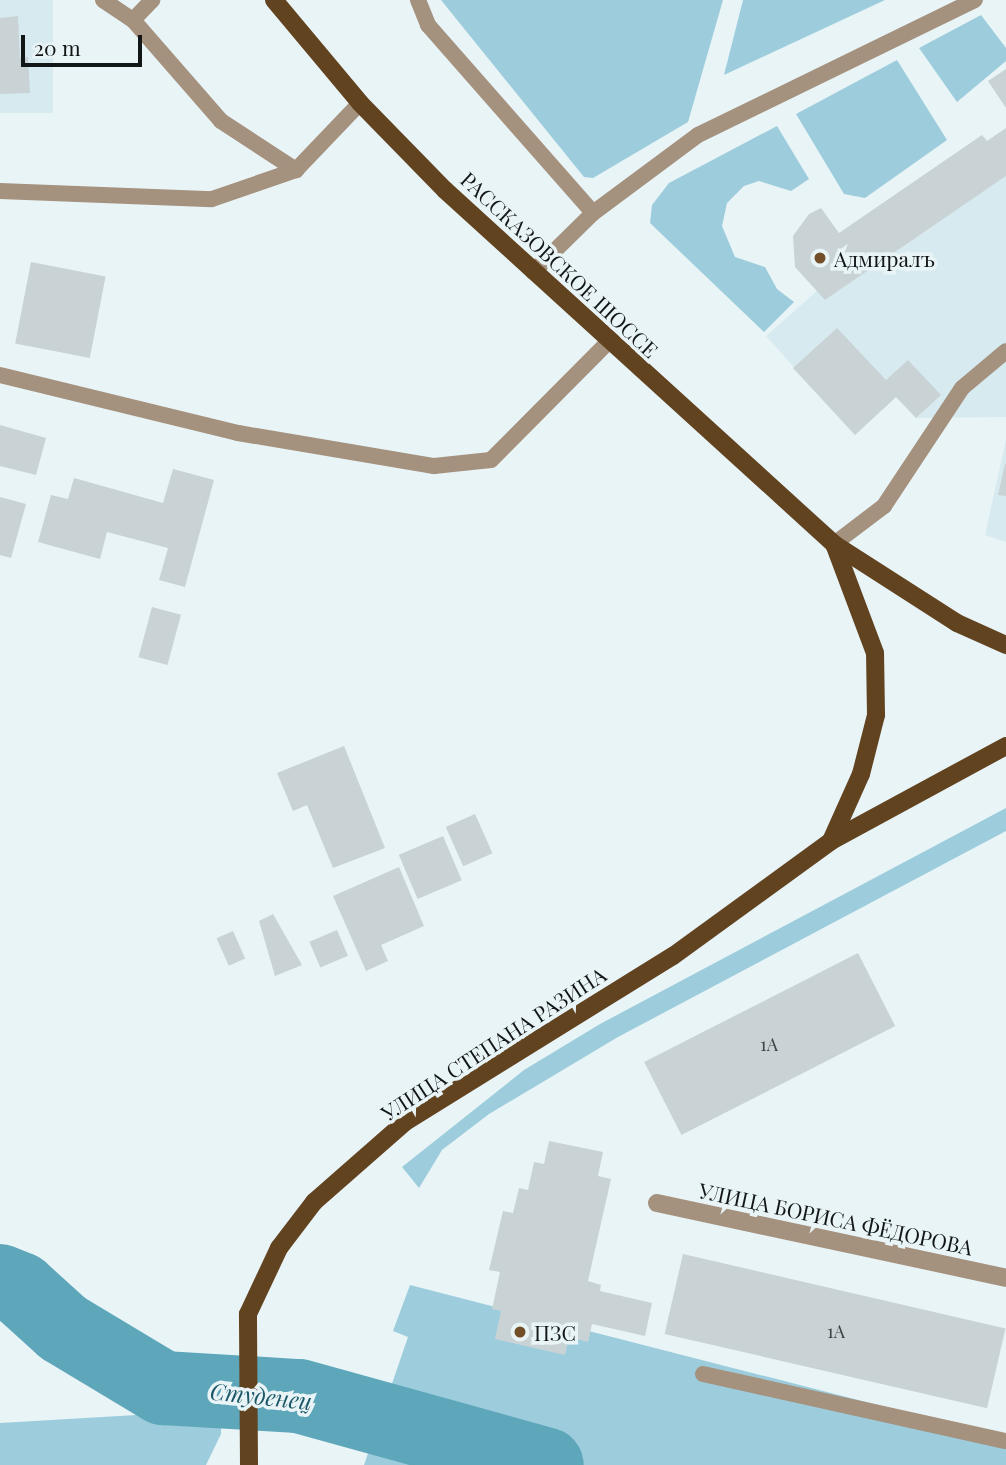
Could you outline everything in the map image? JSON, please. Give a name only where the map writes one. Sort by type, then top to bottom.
[{"type":"main road","name":"РАССКАЗОВСКОЕ ШОССЕ","points":[[274,0],[360,103],[533,272],[834,544],[957,623],[1006,645]]},
{"type":"main road","points":[[831,841],[861,774],[876,715],[876,653],[834,544]]},
{"type":"main road","name":"УЛИЦА СТЕПАНА РАЗИНА","points":[[249,1465],[248,1314],[279,1248],[314,1202],[404,1122],[673,956],[831,841],[1006,746]]},
{"type":"street","name":"УЛИЦА БОРИСА ФЁДОРОВА","points":[[657,1203],[1006,1278]]},
{"type":"lane","points":[[103,0],[133,20],[221,121],[296,170]]},
{"type":"lane","points":[[133,20],[152,0]]},
{"type":"lane","points":[[418,0],[428,25],[593,213]]},
{"type":"lane","points":[[533,272],[593,213],[698,135],[975,0]]},
{"type":"lane","points":[[0,191],[212,199],[296,170],[360,103]]},
{"type":"lane","points":[[0,374],[238,433],[435,466],[491,460],[609,341]]},
{"type":"lane","points":[[834,544],[884,506],[962,388],[1006,351]]},
{"type":"lane","points":[[703,1374],[1006,1441]]},
{"type":"shaded area","points":[[0,0],[53,0],[53,113],[0,113]]},
{"type":"shaded area","points":[[441,0],[723,0],[688,122],[593,178],[584,177]]},
{"type":"shaded area","points":[[743,0],[885,0],[724,75]]},
{"type":"shaded area","points":[[981,15],[1006,48],[1006,61],[957,102],[919,48]]},
{"type":"shaded area","points":[[897,60],[947,140],[865,198],[844,194],[796,114]]},
{"type":"shaded area","points":[[777,126],[809,179],[791,191],[759,181],[744,186],[727,203],[722,226],[735,257],[765,267],[777,289],[794,302],[764,332],[650,223],[652,205],[669,183]]},
{"type":"shaded area","points":[[1006,176],[1006,417],[916,418],[896,397],[855,435],[766,336],[818,290],[825,300]]},
{"type":"shaded area","points":[[1006,440],[1006,542],[985,535]]},
{"type":"shaded area","points":[[1006,808],[1006,831],[618,1037],[489,1114],[442,1150],[419,1188],[402,1167],[524,1070],[600,1024]]},
{"type":"shaded area","points":[[410,1285],[1006,1438],[1006,1465],[364,1465],[408,1337],[393,1331]]},
{"type":"shaded area","points":[[221,1410],[221,1434],[206,1465],[0,1465],[0,1423]]},
{"type":"building","points":[[18,16],[20,58],[28,57],[30,93],[0,94],[0,18]]},
{"type":"building","points":[[1006,69],[1006,108],[988,81]]},
{"type":"building","points":[[1006,128],[1006,176],[825,300],[795,267],[793,236],[809,214],[821,208],[839,233],[982,135],[987,141]]},
{"type":"building","points":[[31,262],[106,277],[90,358],[15,343]]},
{"type":"building","points":[[837,328],[886,380],[908,360],[941,395],[916,418],[896,397],[855,435],[793,368]]},
{"type":"building","points":[[0,425],[46,438],[36,475],[0,466]]},
{"type":"building","points":[[1006,464],[1006,496],[998,495]]},
{"type":"building","points":[[173,469],[214,480],[185,587],[159,580],[168,548],[107,532],[100,559],[38,542],[51,495],[68,499],[74,478],[163,503]]},
{"type":"building","points":[[0,497],[26,504],[11,558],[0,555]]},
{"type":"building","points":[[152,607],[181,615],[168,665],[139,657]]},
{"type":"building","points":[[344,746],[385,848],[333,868],[307,805],[293,811],[277,773]]},
{"type":"building","points":[[475,814],[492,853],[463,866],[446,827]]},
{"type":"building","points":[[443,836],[462,880],[418,899],[399,855]]},
{"type":"building","points":[[399,867],[424,926],[381,945],[388,961],[366,971],[333,896]]},
{"type":"building","points":[[273,914],[302,965],[275,976],[259,921]]},
{"type":"building","points":[[337,930],[348,956],[320,967],[309,942]]},
{"type":"building","points":[[233,931],[245,958],[229,966],[217,938]]},
{"type":"building","points":[[858,953],[895,1026],[681,1135],[644,1062]]},
{"type":"building","points":[[549,1141],[603,1152],[598,1176],[611,1179],[588,1281],[601,1285],[600,1291],[652,1303],[645,1336],[592,1324],[588,1342],[569,1337],[565,1355],[495,1339],[501,1311],[492,1309],[500,1272],[489,1270],[503,1211],[513,1213],[519,1188],[528,1190],[534,1162],[544,1164]]},
{"type":"building","points":[[683,1254],[1006,1328],[987,1408],[665,1334]]},
{"type":"waterway","name":"Студенец","points":[[0,1281],[20,1289],[63,1328],[163,1388],[299,1396],[547,1465]]},
{"type":"place","name":"Адмиралъ","points":[[820,258]]},
{"type":"place","name":"ПЗС","points":[[520,1332]]}]
